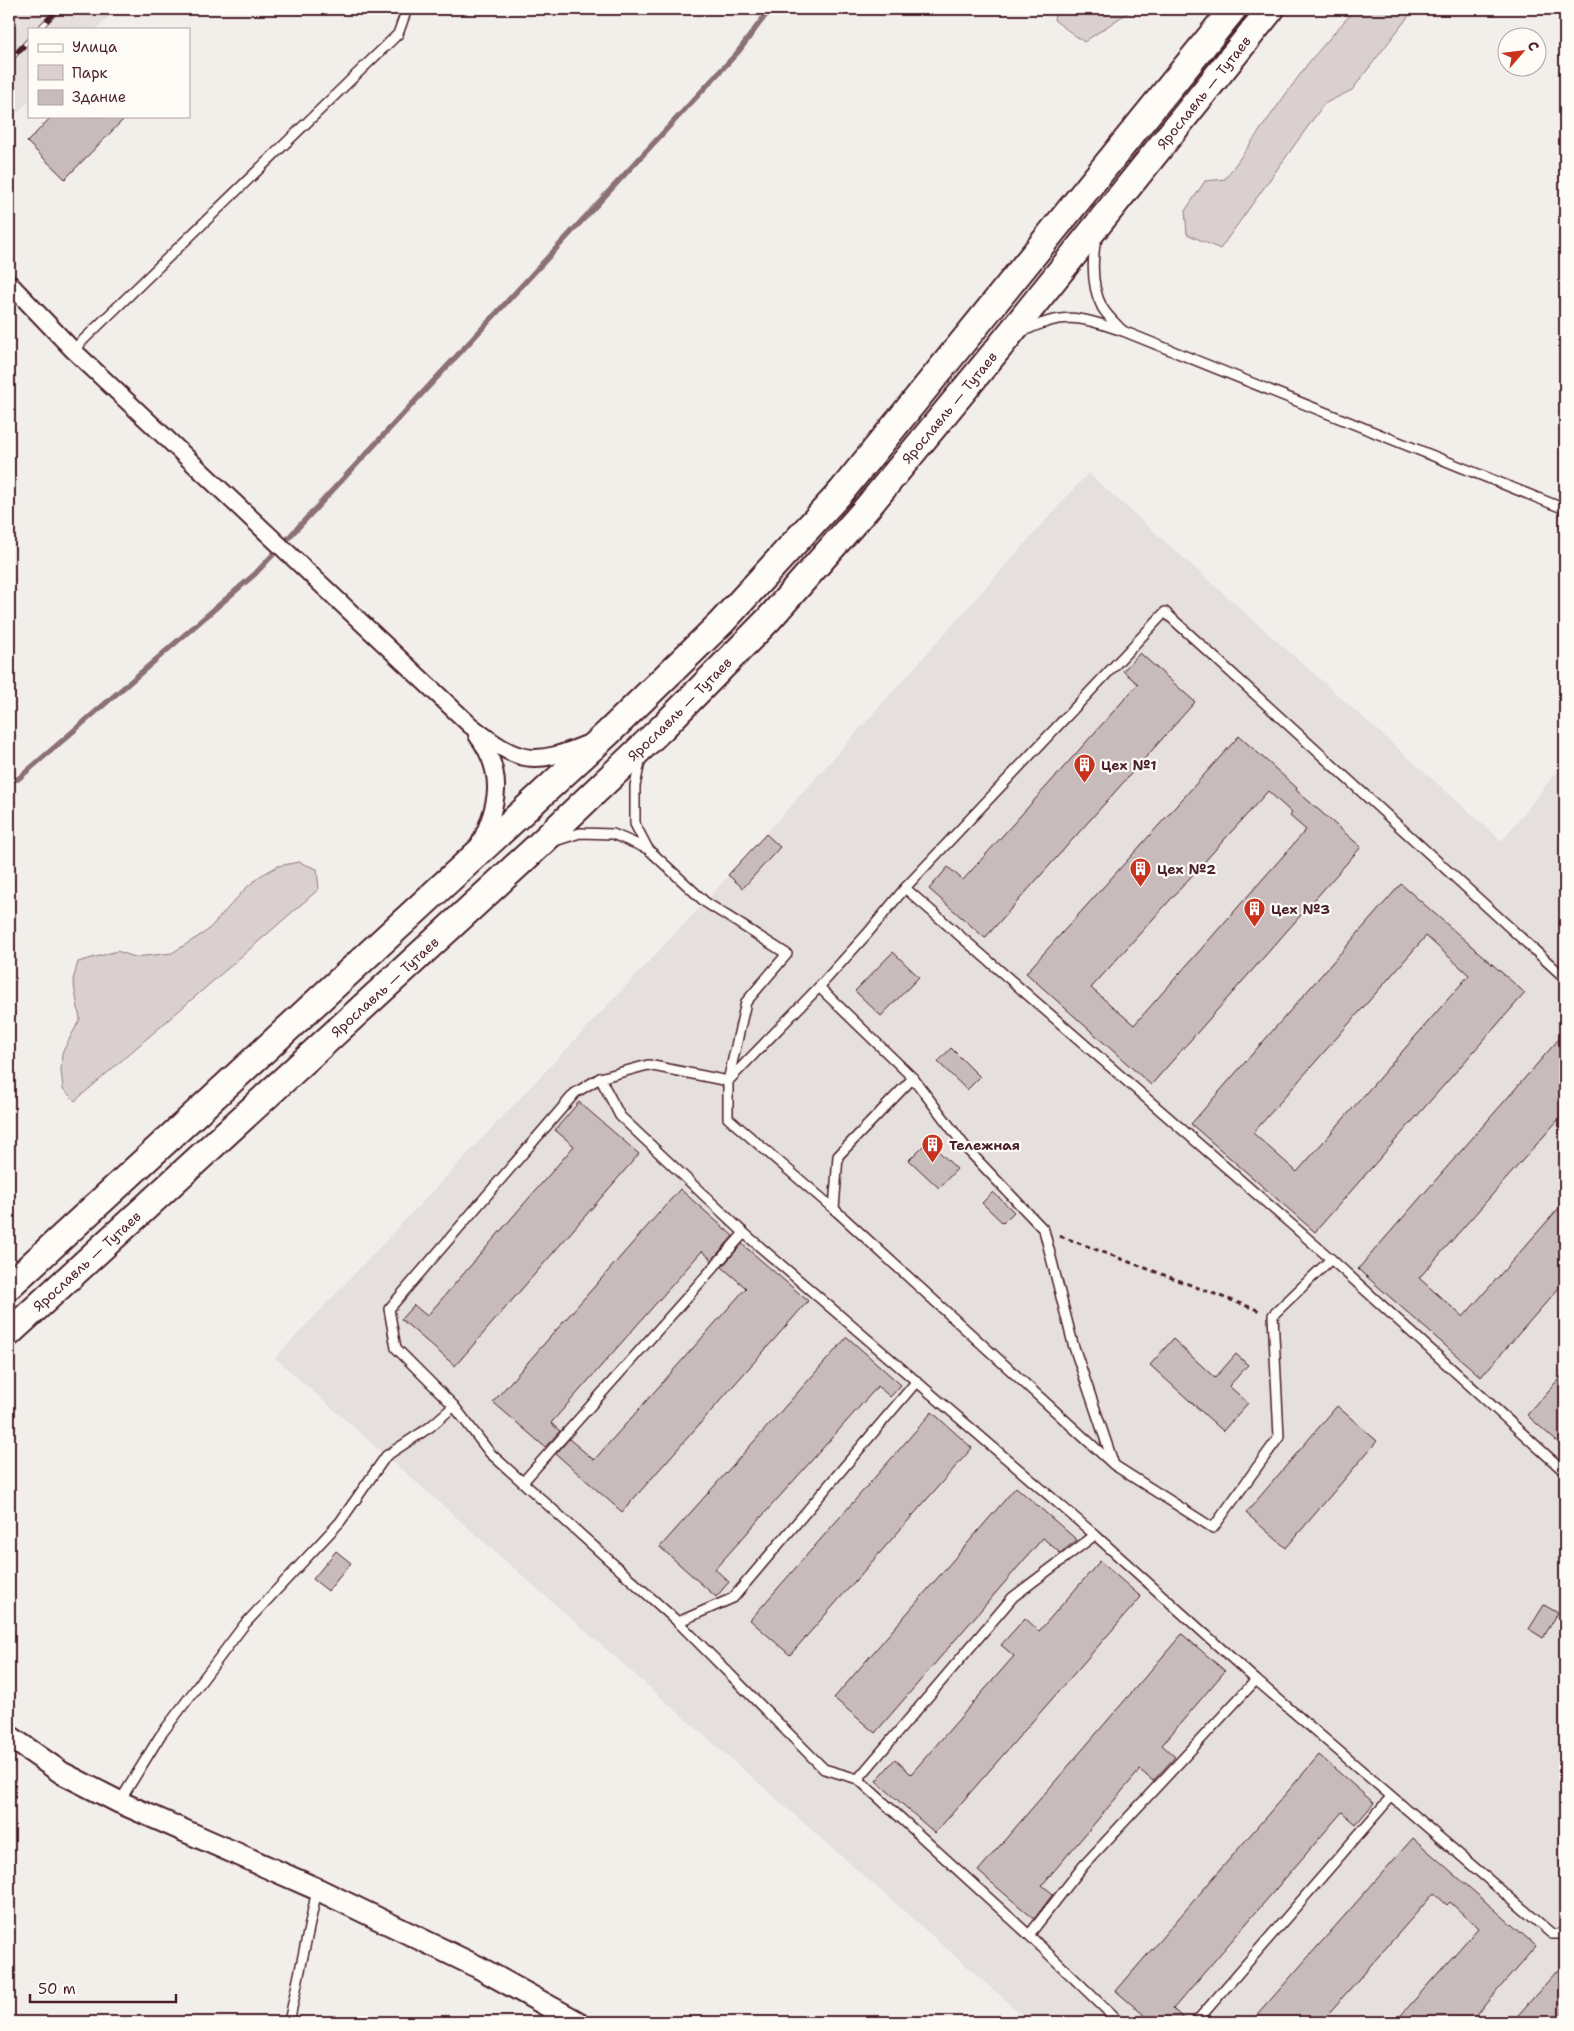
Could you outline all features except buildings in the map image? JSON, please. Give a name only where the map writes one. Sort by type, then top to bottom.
[{"type":"main road","points":[[9,1286],[608,733],[721,623],[841,492],[1233,9]]},
{"type":"main road","name":"Ярославль — Тутаев","points":[[9,1333],[538,846],[662,728],[769,619],[866,509],[997,350],[1271,9]]},
{"type":"street","points":[[9,283],[73,350],[470,725],[498,748],[518,756],[542,759],[565,753],[608,733]]},
{"type":"street","points":[[470,725],[485,745],[494,768],[496,796],[492,819],[474,855]]},
{"type":"street","points":[[9,1736],[62,1773],[119,1802],[318,1889],[478,1967],[577,2022]]},
{"type":"lane","points":[[73,350],[398,34],[407,9]]},
{"type":"lane","points":[[1106,213],[1096,240],[1093,262],[1094,283],[1103,308],[1123,331]]},
{"type":"lane","points":[[997,350],[1018,333],[1040,323],[1062,317],[1086,320],[1123,331],[1565,509]]},
{"type":"lane","points":[[728,1081],[819,987],[867,934],[904,888],[1165,612],[1565,978]]},
{"type":"lane","points":[[662,728],[641,756],[635,786],[636,824],[648,848],[704,902],[787,954],[746,1002],[728,1081],[728,1118],[834,1208],[1114,1465],[1212,1528],[1278,1437],[1273,1315],[1332,1259]]},
{"type":"lane","points":[[538,846],[580,833],[613,834],[648,848]]},
{"type":"lane","points":[[904,888],[1332,1259],[1565,1472]]},
{"type":"lane","points":[[819,987],[913,1078],[968,1149],[1044,1230],[1073,1344],[1114,1465]]},
{"type":"lane","points":[[728,1081],[648,1065],[600,1078],[575,1093],[389,1310],[396,1348],[454,1406],[490,1454],[678,1622],[824,1769],[858,1779],[1029,1935],[1119,2022]]},
{"type":"lane","points":[[600,1078],[620,1116],[744,1233],[1095,1535],[1256,1680],[1391,1797],[1552,1934],[1565,1934]]},
{"type":"lane","points":[[834,1208],[838,1156],[913,1078]]},
{"type":"lane","points":[[523,1482],[744,1233]]},
{"type":"lane","points":[[678,1622],[734,1598],[917,1380]]},
{"type":"lane","points":[[119,1802],[160,1736],[244,1625],[340,1522],[386,1456],[430,1427],[454,1406]]},
{"type":"lane","points":[[858,1779],[1012,1597],[1095,1535]]},
{"type":"lane","points":[[1029,1935],[1084,1865],[1256,1680]]},
{"type":"lane","points":[[1196,2022],[1391,1797]]},
{"type":"lane","points":[[288,2022],[318,1889]]},
{"type":"path","points":[[1044,1230],[1273,1315]]},
{"type":"shaded area","points":[[9,9],[116,9],[98,28],[28,28],[28,102],[9,122]]},
{"type":"shaded area","points":[[1088,473],[1502,841],[1565,761],[1565,2022],[1030,2022],[275,1358],[705,902]]},
{"type":"green space","points":[[1056,9],[1133,9],[1084,42],[1054,20]]},
{"type":"green space","points":[[1355,9],[1414,9],[1352,90],[1324,104],[1220,249],[1187,234],[1185,211],[1205,181],[1225,179],[1309,62]]},
{"type":"green space","points":[[299,862],[317,869],[319,889],[75,1101],[63,1089],[61,1070],[62,1053],[80,1019],[73,980],[78,962],[117,951],[135,957],[172,953],[207,931],[247,887],[260,876],[278,866]]},
{"type":"waterway","points":[[9,780],[18,779],[255,574],[738,52],[770,9]]},
{"type":"railway","points":[[40,28],[58,9]]},
{"type":"railway","points":[[9,61],[28,41]]},
{"type":"place","name":"Цех №1","points":[[1085,784]]},
{"type":"place","name":"Цех №2","points":[[1141,888]]},
{"type":"place","name":"Цех №3","points":[[1255,928]]},
{"type":"place","name":"Тележная","points":[[933,1164]]}]
